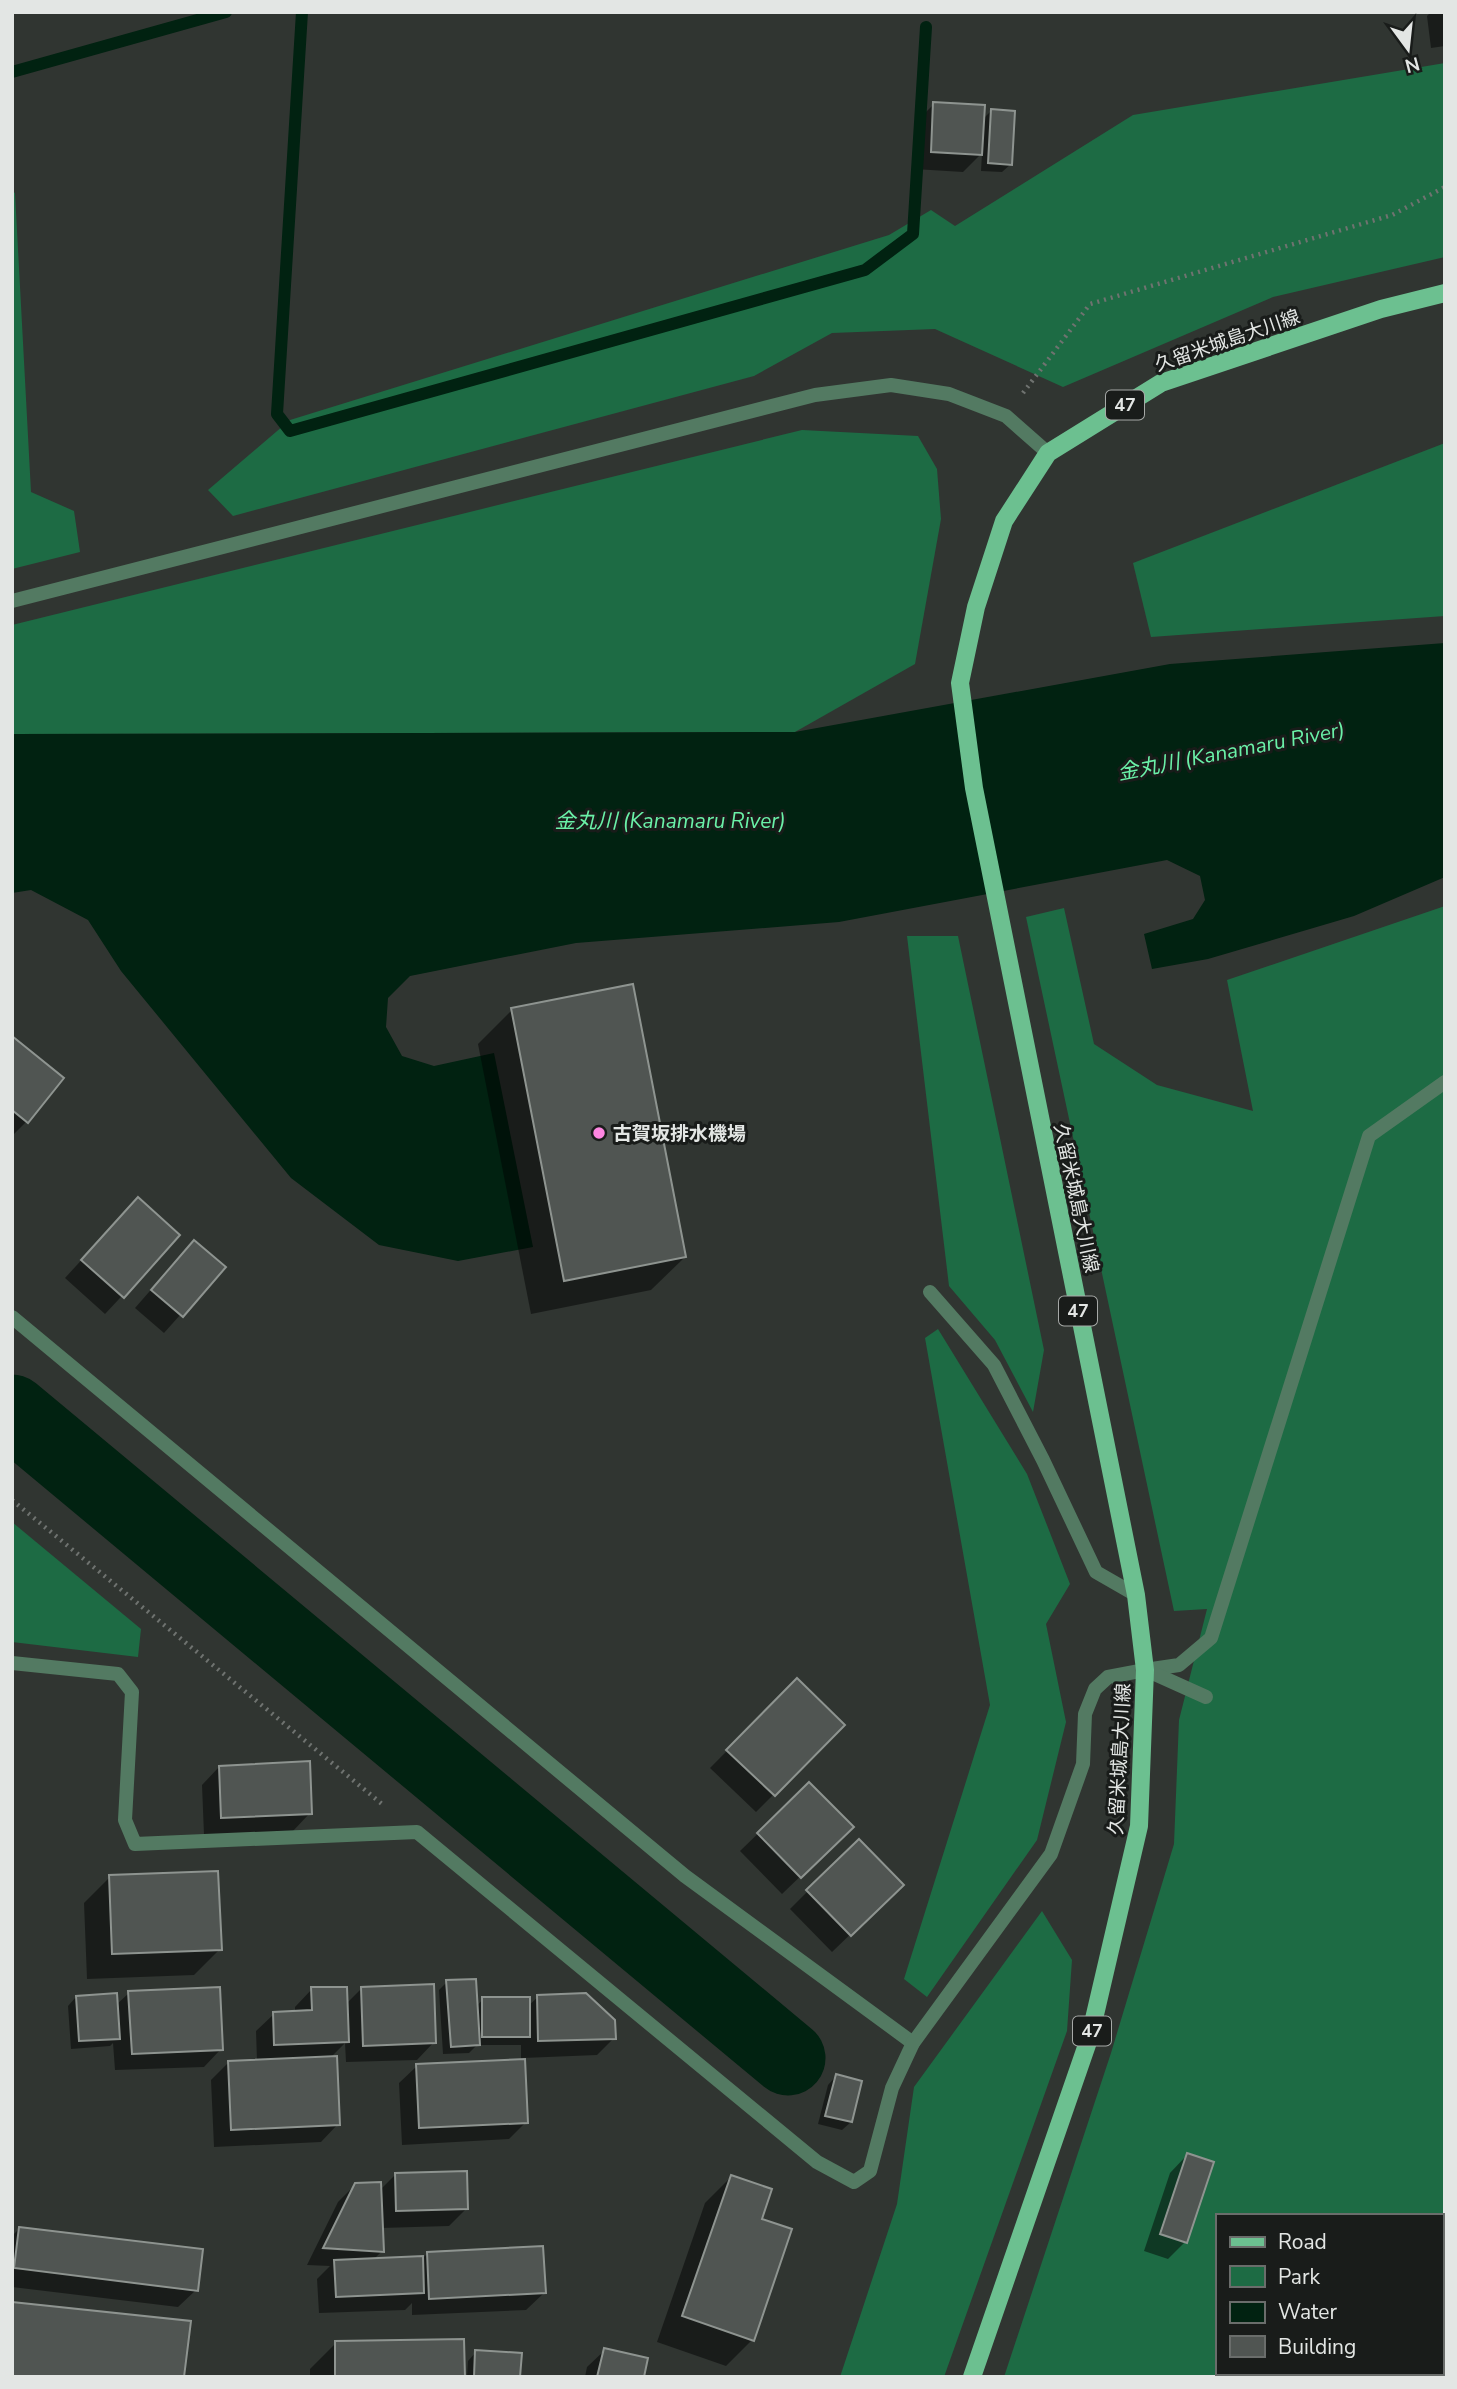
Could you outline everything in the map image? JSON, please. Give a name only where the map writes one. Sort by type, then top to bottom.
[{"type":"main road","name":"久留米城島大川線","points":[[972,2377],[1090,2036],[1139,1825],[1145,1670],[1136,1595],[974,788],[960,683],[976,607],[1004,521],[1048,453],[1161,383],[1381,309],[1445,293]]},
{"type":"street","points":[[12,601],[815,395],[891,385],[950,394],[1006,416],[1048,453]]},
{"type":"street","points":[[12,1663],[118,1674],[132,1692],[125,1820],[135,1844],[416,1832],[817,2162],[855,2182],[870,2171],[892,2088],[914,2043],[1051,1854],[1083,1764],[1085,1714],[1096,1689],[1108,1677],[1179,1665],[1211,1638],[1369,1136],[1445,1082]]},
{"type":"street","points":[[930,1292],[993,1365],[1043,1460],[1096,1572],[1136,1595]]},
{"type":"street","points":[[12,1317],[685,1877],[914,2043]]},
{"type":"street","points":[[1145,1670],[1206,1697]]},
{"type":"path","points":[[1006,416],[1090,304],[1392,215],[1445,187]]},
{"type":"path","points":[[12,1500],[416,1832]]},
{"type":"green space","points":[[1445,63],[1445,257],[1273,297],[1063,387],[935,329],[832,333],[754,376],[233,516],[208,490],[290,420],[889,235],[931,210],[955,226],[1133,115]]},
{"type":"green space","points":[[12,191],[15,193],[31,492],[74,511],[80,552],[12,569]]},
{"type":"green space","points":[[802,430],[918,436],[937,469],[941,519],[915,664],[795,732],[12,734],[12,625]]},
{"type":"green space","points":[[1445,443],[1445,616],[1151,637],[1133,563]]},
{"type":"green space","points":[[1445,906],[1445,2377],[1004,2377],[1111,2053],[1174,1844],[1179,1720],[1207,1609],[1174,1611],[1026,917],[1064,908],[1094,1044],[1157,1085],[1253,1111],[1227,980]]},
{"type":"green space","points":[[907,936],[958,936],[1044,1350],[1033,1412],[995,1340],[949,1286]]},
{"type":"green space","points":[[938,1329],[1027,1474],[1070,1584],[1046,1624],[1066,1722],[1037,1840],[927,1997],[904,1979],[990,1705],[925,1338]]},
{"type":"green space","points":[[12,1522],[141,1629],[138,1657],[12,1642]]},
{"type":"green space","points":[[1042,1911],[1072,1960],[1067,2031],[944,2377],[840,2377],[897,2204],[914,2087]]},
{"type":"water","name":"金丸川 (Kanamaru River)","points":[[1445,643],[1445,877],[1354,916],[1208,959],[1152,969],[1144,934],[1193,919],[1205,900],[1200,876],[1167,860],[839,922],[576,943],[410,976],[388,998],[386,1027],[402,1056],[434,1066],[494,1053],[533,1247],[458,1261],[379,1245],[291,1178],[121,971],[88,920],[31,890],[12,893],[12,734],[795,732],[1170,664]]},
{"type":"building","points":[[933,102],[985,105],[982,155],[931,152]]},
{"type":"building","points":[[991,109],[1015,111],[1012,165],[988,163]]},
{"type":"building","name":"古賀坂排水機場","points":[[633,984],[686,1257],[564,1281],[511,1008]]},
{"type":"building","points":[[12,1036],[64,1078],[28,1123],[12,1110]]},
{"type":"building","points":[[138,1197],[180,1235],[124,1298],[81,1260]]},
{"type":"building","points":[[194,1240],[226,1267],[183,1317],[151,1290]]},
{"type":"building","points":[[797,1678],[845,1725],[775,1796],[726,1750]]},
{"type":"building","points":[[310,1761],[312,1814],[221,1818],[219,1766]]},
{"type":"building","points":[[809,1782],[854,1827],[801,1878],[757,1833]]},
{"type":"building","points":[[859,1839],[904,1885],[851,1936],[806,1890]]},
{"type":"building","points":[[218,1871],[222,1950],[112,1954],[109,1875]]},
{"type":"building","points":[[476,1979],[480,2045],[451,2047],[446,1980]]},
{"type":"building","points":[[434,1984],[436,2043],[363,2046],[361,1987]]},
{"type":"building","points":[[220,1987],[223,2050],[132,2054],[128,1991]]},
{"type":"building","points":[[311,1987],[347,1987],[349,2042],[274,2045],[273,2012],[312,2010]]},
{"type":"building","points":[[117,1993],[120,2039],[79,2041],[76,1996]]},
{"type":"building","points":[[586,1993],[615,2020],[616,2039],[538,2041],[537,1995]]},
{"type":"building","points":[[482,1997],[530,1997],[530,2037],[482,2037]]},
{"type":"building","points":[[337,2056],[340,2125],[231,2130],[228,2061]]},
{"type":"building","points":[[525,2059],[528,2123],[419,2128],[416,2064]]},
{"type":"building","points":[[836,2074],[862,2081],[852,2122],[825,2116]]},
{"type":"building","points":[[1187,2153],[1214,2162],[1187,2243],[1160,2234]]},
{"type":"building","points":[[467,2171],[468,2209],[396,2211],[395,2173]]},
{"type":"building","points":[[731,2175],[772,2189],[762,2219],[792,2229],[754,2341],[682,2316]]},
{"type":"building","points":[[381,2182],[384,2252],[323,2248],[355,2183]]},
{"type":"building","points":[[19,2227],[203,2249],[198,2291],[14,2268]]},
{"type":"building","points":[[543,2246],[546,2293],[429,2299],[427,2252]]},
{"type":"building","points":[[423,2256],[424,2293],[336,2297],[334,2260]]},
{"type":"building","points":[[12,2302],[191,2321],[184,2377],[12,2377]]},
{"type":"building","points":[[464,2339],[465,2377],[335,2377],[335,2341]]},
{"type":"building","points":[[604,2348],[648,2358],[644,2377],[597,2377]]},
{"type":"building","points":[[475,2350],[522,2353],[520,2377],[474,2377]]},
{"type":"waterway","points":[[12,72],[226,12]]},
{"type":"waterway","points":[[302,12],[277,414],[290,431],[865,270],[913,234],[926,27]]},
{"type":"waterway","points":[[12,1412],[788,2058]]},
{"type":"place","name":"古賀坂排水機場","points":[[599,1133]]}]
